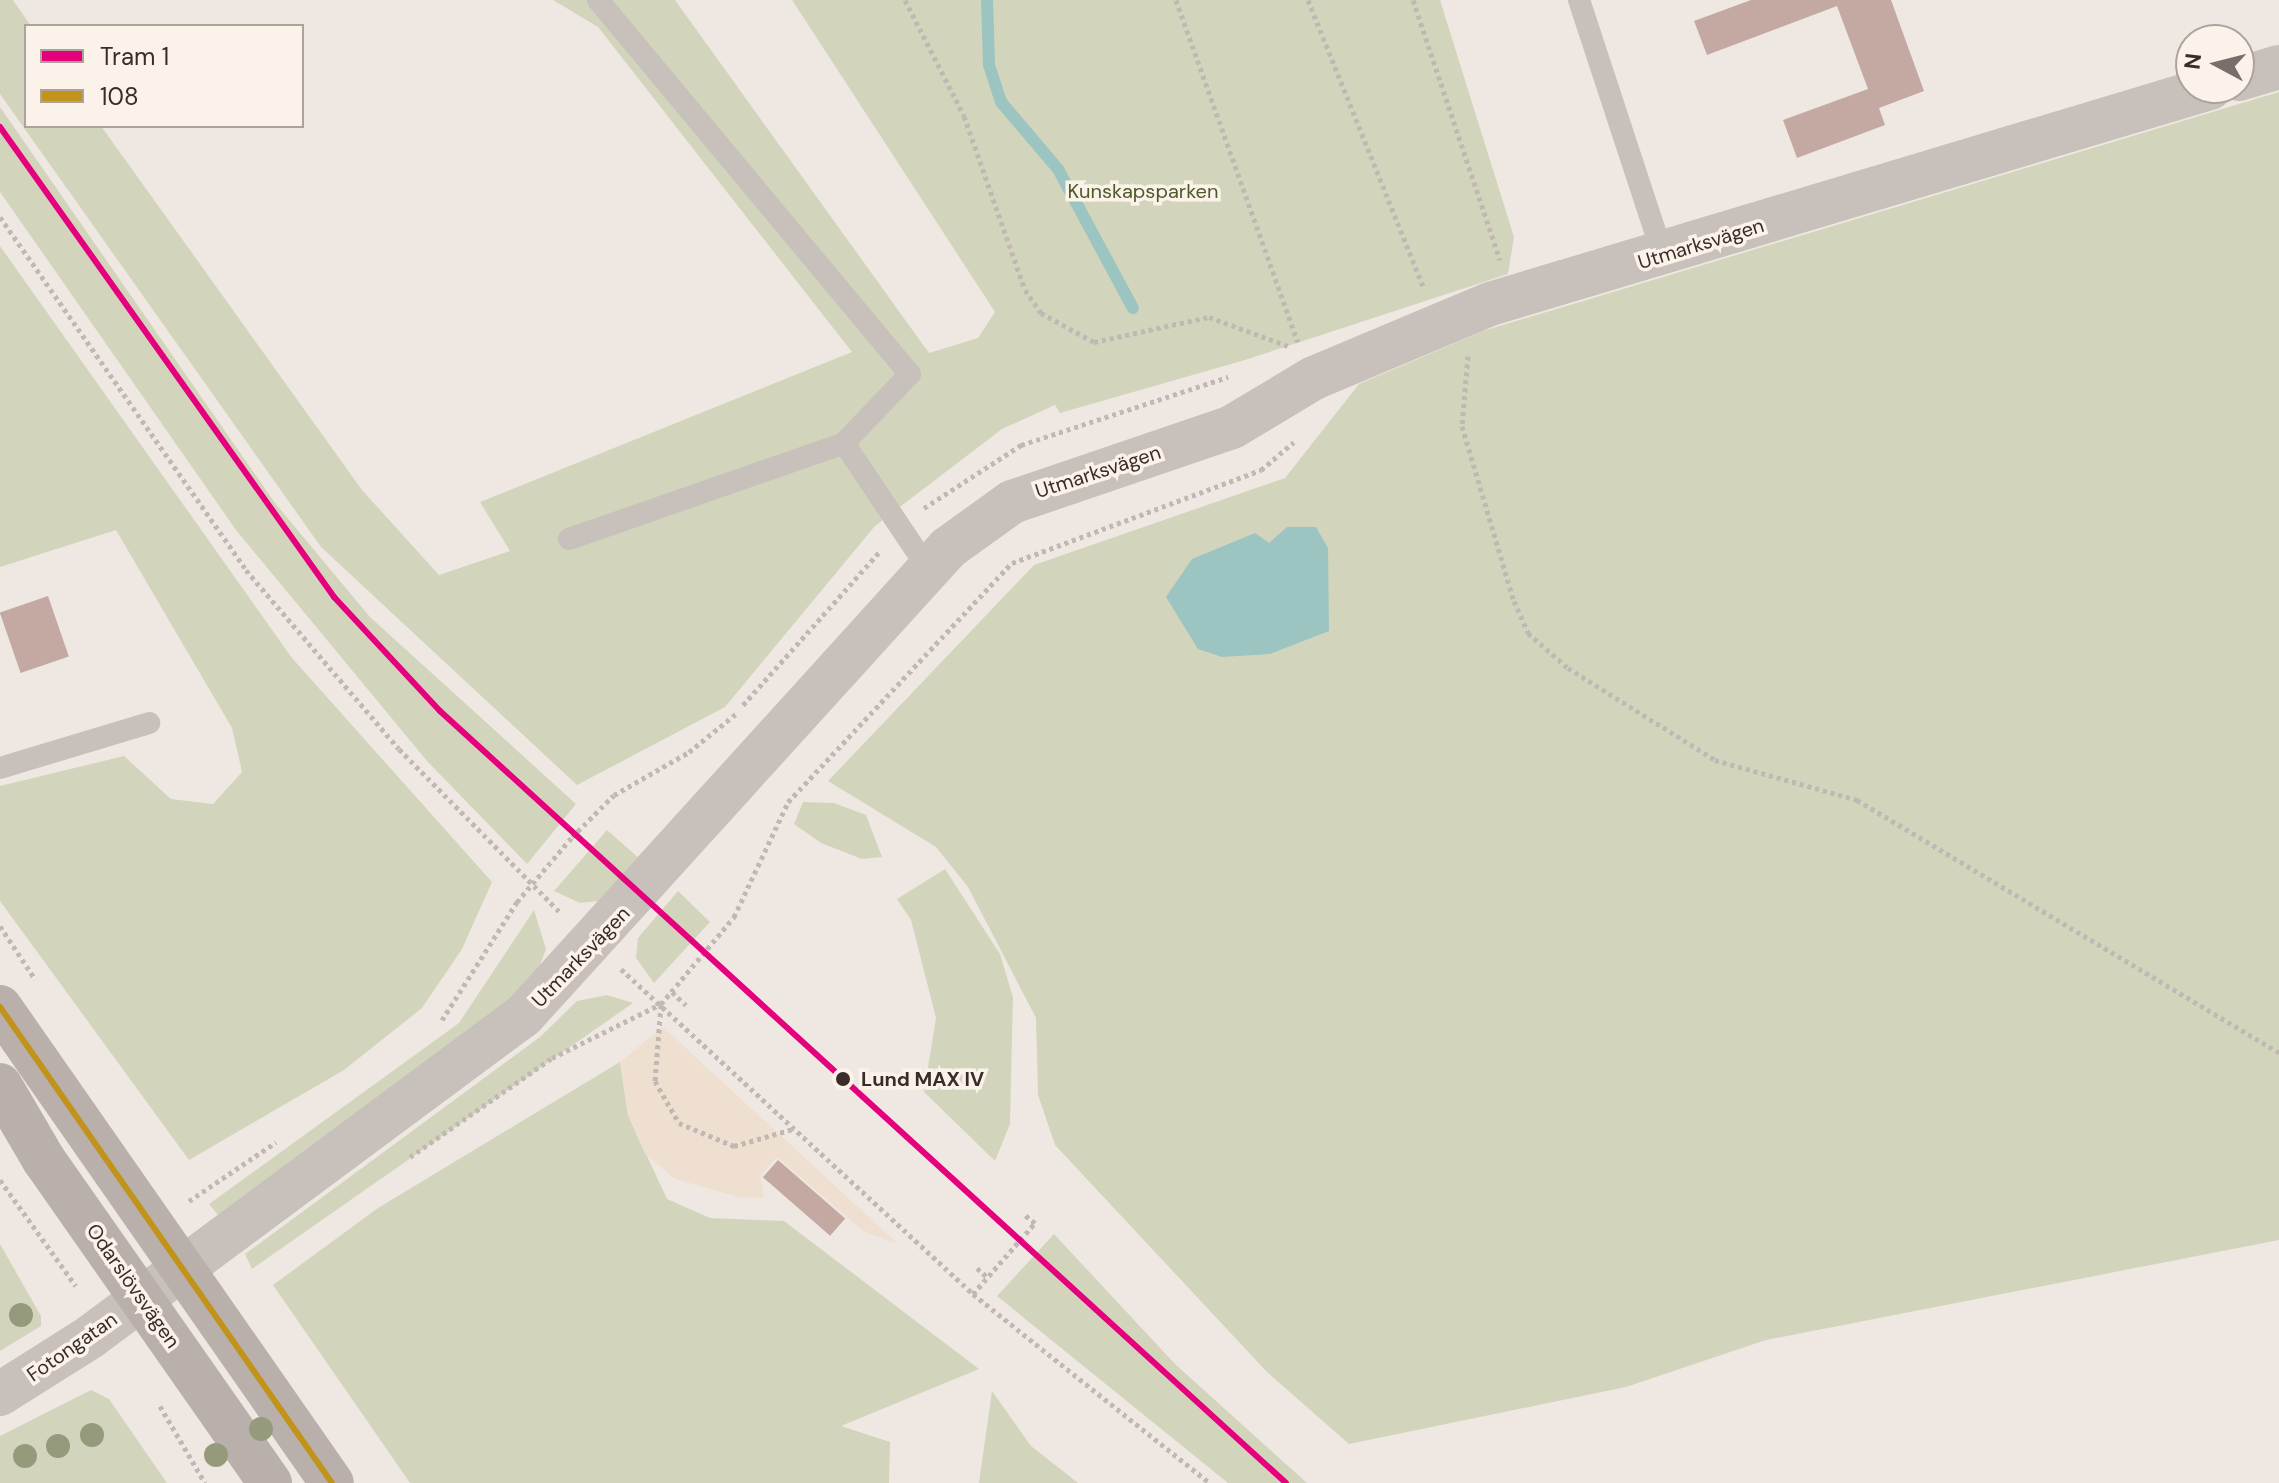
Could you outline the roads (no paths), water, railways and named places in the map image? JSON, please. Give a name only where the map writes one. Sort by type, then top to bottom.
[{"type":"main road","points":[[0,1007],[332,1483]]},
{"type":"main road","name":"Odarslövsvägen","points":[[0,1085],[270,1483]]},
{"type":"street","points":[[2255,74],[2279,67]]},
{"type":"street","name":"Utmarksvägen","points":[[181,1268],[495,1040],[594,946],[929,570],[1012,502],[1232,427],[1314,378],[1449,320],[2175,99]]},
{"type":"street","name":"Fotongatan","points":[[0,1394],[181,1268]]},
{"type":"lane","points":[[569,539],[844,443],[910,374],[598,0]]},
{"type":"lane","points":[[1579,0],[1663,256]]},
{"type":"lane","points":[[844,443],[929,570]]},
{"type":"lane","points":[[0,768],[149,723]]},
{"type":"water","points":[[1287,527],[1316,527],[1328,548],[1329,631],[1270,654],[1222,657],[1198,649],[1166,597],[1192,559],[1255,533],[1269,543]]},
{"type":"waterway","points":[[987,0],[989,65],[1001,102],[1058,169],[1133,308]]},
{"type":"tram line","name":"1","points":[[0,127],[334,597],[440,711],[1286,1483]]},
{"type":"place","name":"Lund MAX IV","points":[[843,1079]]},
{"type":"park label","name":"Kunskapsparken","points":[[1143,191]]}]
